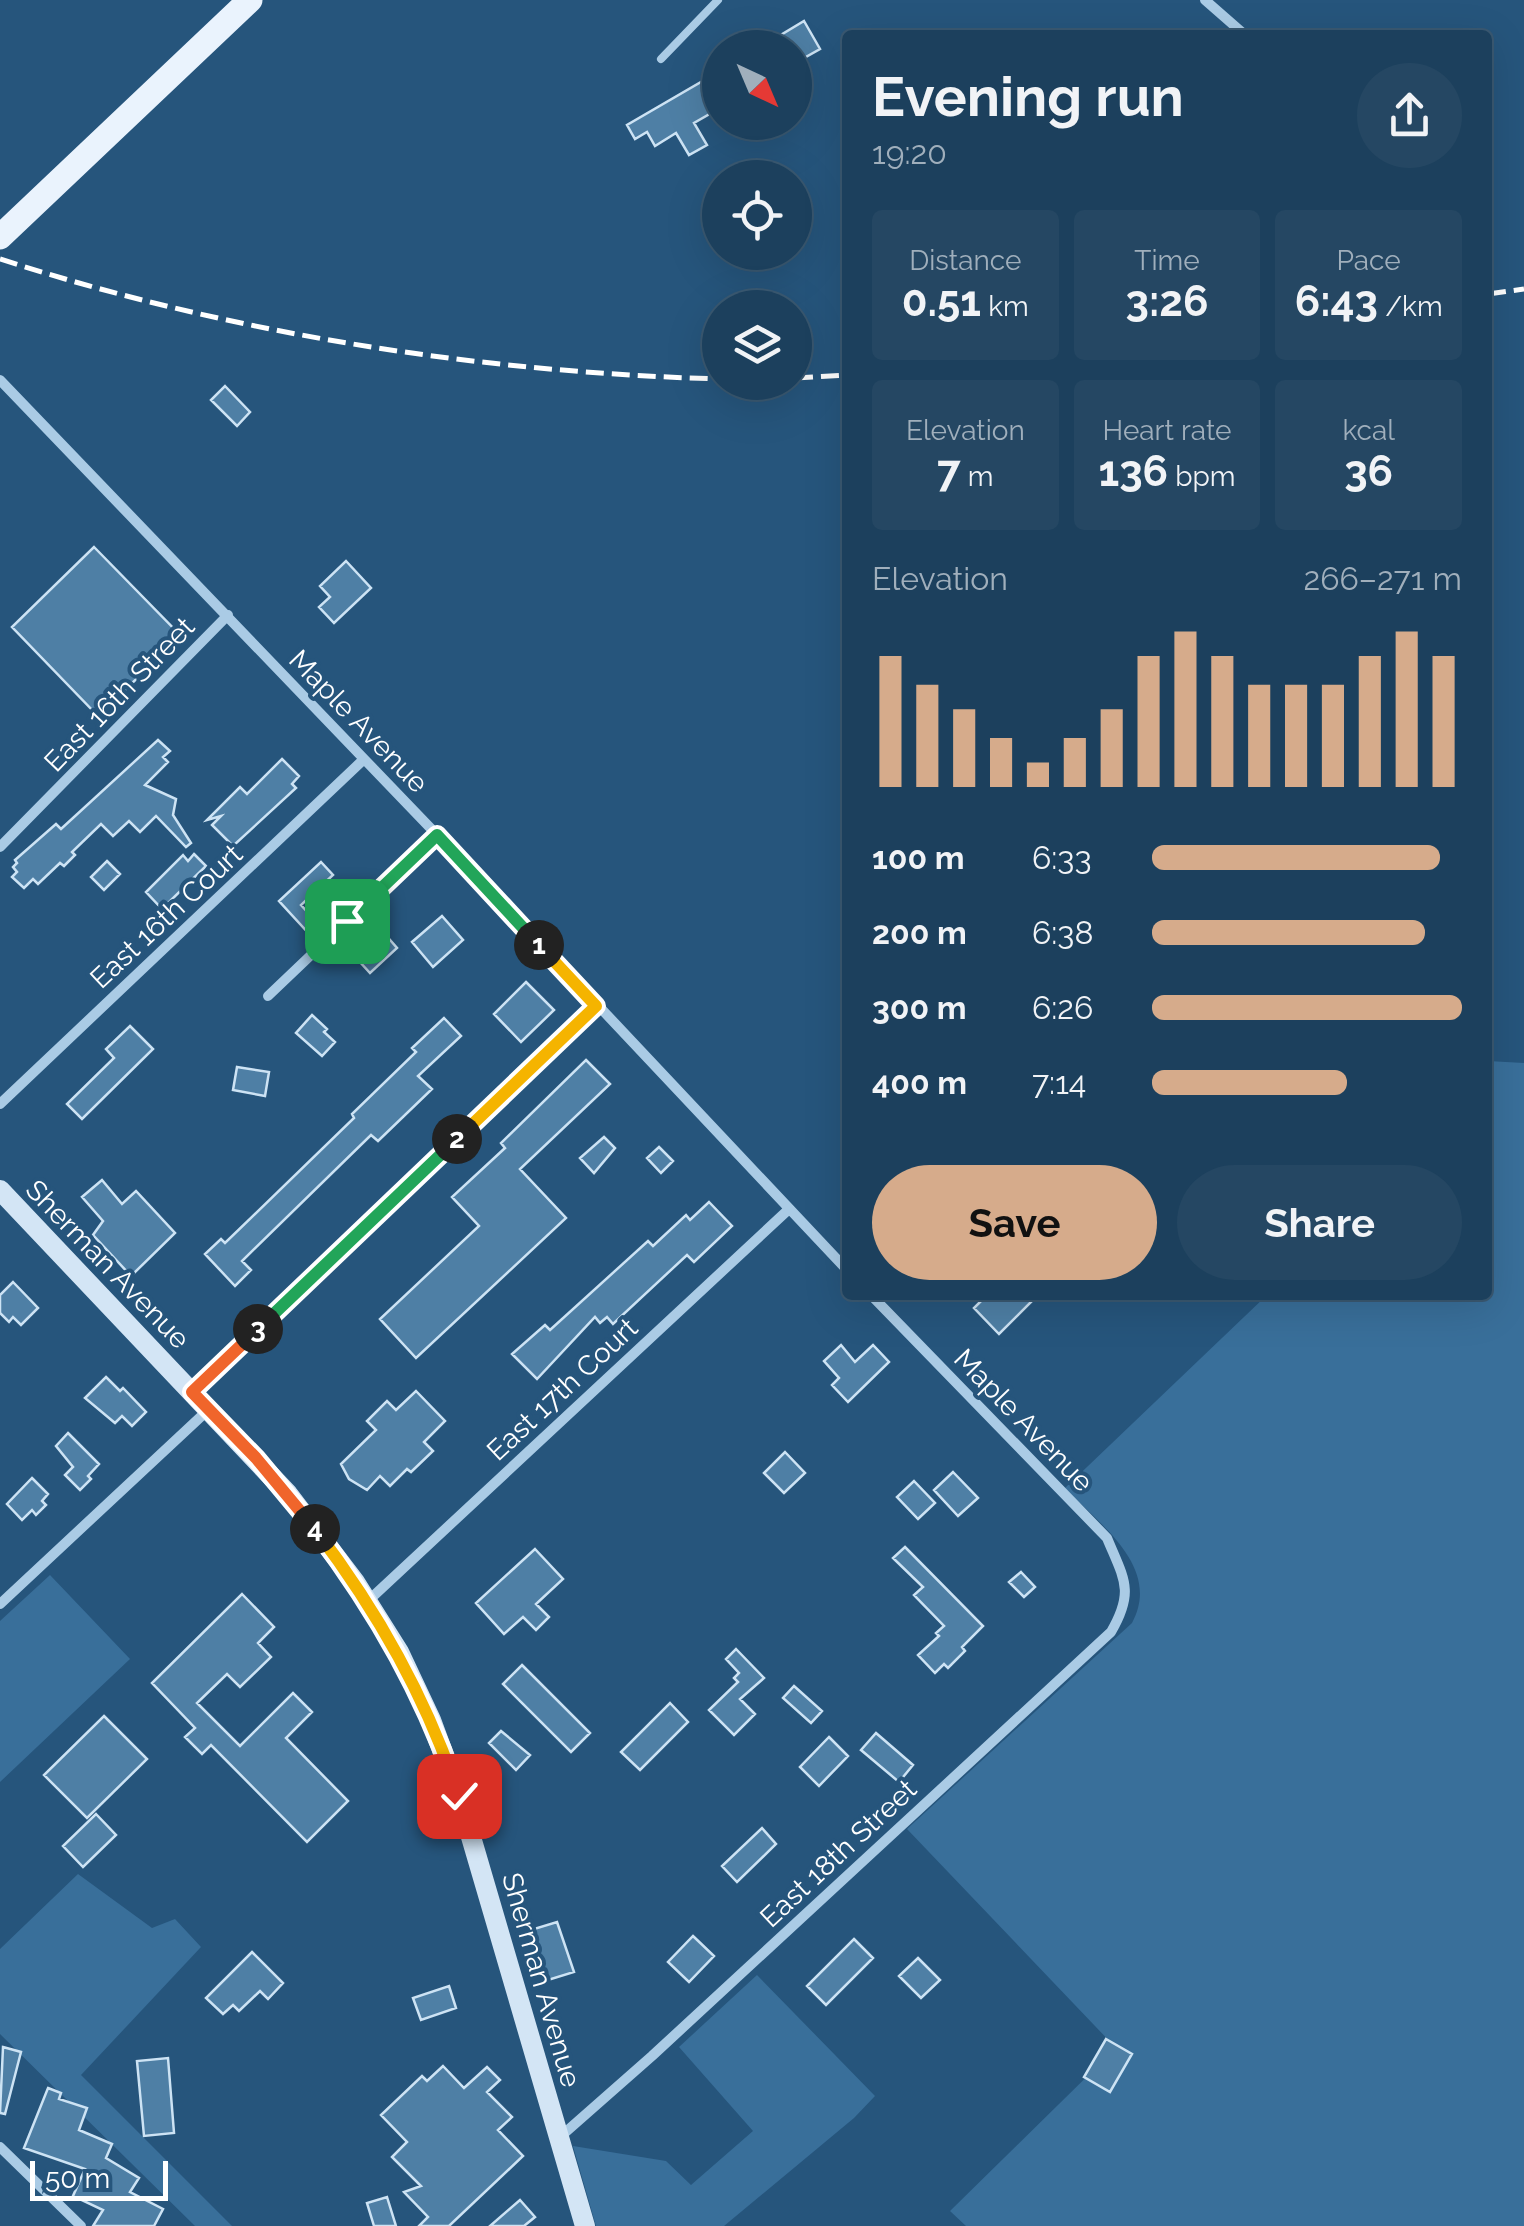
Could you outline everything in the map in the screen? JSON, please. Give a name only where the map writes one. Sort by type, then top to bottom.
[{"type":"main road","points":[[0,237],[250,0]]},
{"type":"street","points":[[1205,0],[1239,30]]},
{"type":"street","name":"Maple Avenue","points":[[0,380],[228,615],[842,1265]]},
{"type":"street","name":"East 16th Street","points":[[0,848],[228,615]]},
{"type":"street","name":"East 16th Court","points":[[0,1104],[363,760]]},
{"type":"street","points":[[268,996],[437,835]]},
{"type":"street","points":[[192,1392],[596,1006]]},
{"type":"street","name":"Sherman Avenue","points":[[0,1190],[300,1510],[368,1601],[417,1687],[449,1764],[585,2226]]},
{"type":"street","name":"East 17th Court","points":[[368,1601],[788,1210]]},
{"type":"street","name":"Maple Avenue","points":[[876,1300],[1107,1538],[1128,1589]]},
{"type":"street","points":[[0,1604],[209,1410]]},
{"type":"street","name":"East 18th Street","points":[[559,2138],[1111,1632],[1124,1610],[1128,1589]]},
{"type":"street","points":[[0,2147],[81,2226]]},
{"type":"lane","points":[[661,59],[718,0]]},
{"type":"shaded area","points":[[1492,1061],[1524,1063],[1524,2226],[966,2226],[950,2211],[1116,2048],[907,1829],[1132,1623],[1139,1603],[1139,1583],[1133,1565],[1109,1532],[1065,1488],[1262,1300],[1492,1300]]},
{"type":"shaded area","points":[[50,1575],[130,1659],[0,1782],[0,1621]]},
{"type":"shaded area","points":[[78,1874],[152,1928],[175,1919],[201,1947],[81,2075],[232,2226],[195,2226],[0,2034],[0,1949]]},
{"type":"shaded area","points":[[757,1975],[875,2096],[724,2226],[596,2226],[573,2146],[666,2161],[691,2185],[753,2131],[679,2047]]},
{"type":"building","points":[[804,21],[809,30],[789,30]]},
{"type":"building","points":[[812,35],[820,49],[812,53]]},
{"type":"building","points":[[702,81],[702,118],[694,123],[707,145],[689,155],[676,133],[655,146],[647,132],[635,139],[627,125]]},
{"type":"building","points":[[225,386],[250,412],[237,426],[211,400]]},
{"type":"building","points":[[94,547],[181,636],[98,716],[12,627]]},
{"type":"building","points":[[346,561],[371,588],[334,623],[319,607],[330,597],[320,586]]},
{"type":"building","points":[[158,740],[170,751],[163,757],[168,762],[145,785],[176,799],[173,815],[191,843],[186,847],[156,816],[140,832],[129,821],[113,836],[101,824],[72,852],[75,855],[64,866],[60,863],[38,884],[33,879],[24,888],[12,877],[17,872],[13,867],[15,860],[56,824],[61,829]]},
{"type":"building","points":[[282,759],[299,776],[292,784],[296,788],[233,846],[212,825],[221,816],[207,820],[240,787],[247,794]]},
{"type":"building","points":[[194,854],[206,866],[162,909],[146,892],[183,855],[188,861]]},
{"type":"building","points":[[107,861],[120,874],[104,890],[91,877]]},
{"type":"building","points":[[321,862],[333,875],[301,905],[322,928],[312,937],[279,901]]},
{"type":"building","points":[[442,916],[463,940],[433,967],[412,942]]},
{"type":"building","points":[[384,933],[397,948],[370,973],[349,950],[363,938],[370,946]]},
{"type":"building","points":[[526,982],[554,1010],[521,1042],[494,1014]]},
{"type":"building","points":[[312,1015],[335,1042],[322,1056],[296,1033]]},
{"type":"building","points":[[444,1018],[461,1036],[418,1076],[432,1089],[378,1141],[371,1135],[242,1261],[251,1270],[235,1286],[205,1254],[221,1239],[225,1243],[354,1118],[352,1114],[416,1052],[412,1048]]},
{"type":"building","points":[[130,1026],[153,1049],[82,1119],[67,1104],[114,1058],[106,1049]]},
{"type":"building","points":[[586,1060],[610,1084],[520,1169],[566,1218],[416,1358],[380,1319],[479,1226],[452,1197],[505,1148],[501,1143]]},
{"type":"building","points":[[237,1067],[269,1072],[265,1096],[233,1090]]},
{"type":"building","points":[[604,1137],[615,1148],[594,1173],[580,1158]]},
{"type":"building","points":[[659,1147],[673,1161],[661,1173],[647,1158]]},
{"type":"building","points":[[102,1180],[122,1204],[136,1191],[175,1233],[131,1276],[93,1235],[103,1221],[82,1197]]},
{"type":"building","points":[[709,1202],[732,1226],[694,1262],[687,1255],[613,1324],[607,1317],[600,1323],[595,1317],[537,1379],[512,1354],[545,1325],[550,1330],[648,1241],[653,1246],[686,1215],[690,1220]]},
{"type":"building","points":[[13,1282],[38,1308],[21,1325],[13,1317],[9,1322],[0,1313],[0,1295]]},
{"type":"building","points":[[982,1300],[1033,1300],[999,1334],[974,1308]]},
{"type":"building","points":[[841,1345],[855,1362],[873,1345],[889,1362],[848,1402],[832,1385],[839,1378],[824,1361]]},
{"type":"building","points":[[106,1377],[146,1412],[132,1426],[122,1416],[115,1423],[85,1398]]},
{"type":"building","points":[[416,1391],[445,1421],[424,1442],[433,1451],[390,1486],[380,1476],[367,1490],[349,1479],[341,1464],[376,1430],[367,1421],[387,1401],[396,1410]]},
{"type":"building","points":[[68,1433],[99,1464],[80,1490],[65,1475],[73,1467],[56,1446]]},
{"type":"building","points":[[785,1452],[805,1473],[784,1493],[764,1473]]},
{"type":"building","points":[[953,1472],[978,1498],[958,1516],[934,1490]]},
{"type":"building","points":[[32,1478],[48,1494],[42,1501],[46,1505],[36,1515],[32,1510],[22,1520],[7,1504]]},
{"type":"building","points":[[914,1481],[935,1503],[918,1519],[897,1497]]},
{"type":"building","points":[[905,1547],[983,1626],[948,1668],[944,1664],[935,1673],[918,1655],[944,1626],[914,1595],[923,1587],[893,1558]]},
{"type":"building","points":[[535,1549],[563,1579],[536,1604],[549,1617],[536,1630],[523,1617],[504,1634],[476,1603]]},
{"type":"building","points":[[1021,1572],[1035,1587],[1024,1597],[1009,1582]]},
{"type":"building","points":[[242,1594],[274,1627],[258,1643],[271,1657],[240,1687],[227,1674],[197,1703],[240,1746],[293,1693],[312,1712],[286,1738],[348,1801],[307,1842],[211,1745],[202,1754],[185,1737],[195,1728],[152,1683]]},
{"type":"building","points":[[736,1649],[764,1678],[740,1699],[755,1714],[734,1735],[709,1710],[738,1682],[734,1678],[739,1673],[726,1659]]},
{"type":"building","points":[[522,1665],[590,1733],[571,1752],[503,1684]]},
{"type":"building","points":[[794,1686],[822,1711],[811,1723],[783,1698]]},
{"type":"building","points":[[670,1703],[688,1722],[640,1770],[621,1752]]},
{"type":"building","points":[[104,1716],[147,1759],[87,1818],[44,1775]]},
{"type":"building","points":[[501,1731],[530,1755],[516,1770],[489,1743]]},
{"type":"building","points":[[876,1733],[913,1765],[899,1782],[861,1750]]},
{"type":"building","points":[[829,1737],[848,1756],[819,1786],[800,1767]]},
{"type":"building","points":[[96,1814],[116,1835],[83,1867],[63,1846]]},
{"type":"building","points":[[762,1828],[776,1844],[737,1882],[722,1866]]},
{"type":"building","points":[[557,1922],[574,1972],[548,1980],[539,1954],[533,1956],[524,1932]]},
{"type":"building","points":[[693,1936],[714,1956],[689,1982],[668,1962]]},
{"type":"building","points":[[854,1939],[873,1958],[826,2005],[807,1986]]},
{"type":"building","points":[[252,1952],[283,1983],[268,1999],[260,1991],[239,2011],[233,2005],[223,2014],[206,1998]]},
{"type":"building","points":[[918,1958],[940,1980],[921,1998],[899,1976]]},
{"type":"building","points":[[449,1986],[456,2008],[421,2020],[413,1998]]},
{"type":"building","points":[[1106,2039],[1132,2054],[1110,2092],[1084,2077]]},
{"type":"building","points":[[3,2047],[21,2052],[5,2114],[0,2113]]},
{"type":"building","points":[[168,2058],[174,2133],[144,2136],[137,2061]]},
{"type":"building","points":[[443,2066],[464,2088],[487,2067],[500,2080],[487,2092],[512,2117],[498,2130],[523,2156],[449,2226],[419,2226],[428,2217],[404,2192],[421,2186],[392,2157],[407,2142],[381,2115],[422,2076],[427,2081]]},
{"type":"building","points":[[48,2088],[61,2093],[59,2099],[87,2108],[79,2130],[112,2144],[106,2158],[139,2178],[130,2192],[163,2209],[154,2226],[93,2226],[103,2210],[73,2196],[85,2169],[24,2148]]},
{"type":"building","points":[[387,2197],[396,2226],[374,2226],[367,2203]]},
{"type":"building","points":[[520,2200],[535,2217],[524,2226],[490,2226]]},
{"type":"railway","points":[[0,259],[176,308],[356,344],[538,368],[702,378]]},
{"type":"railway","points":[[1492,293],[1524,289]]},
{"type":"railway","points":[[812,377],[842,375]]},
{"type":"route","points":[[347,921],[437,835],[596,1006],[192,1392],[288,1494],[368,1601],[417,1687],[459,1796]]}]
